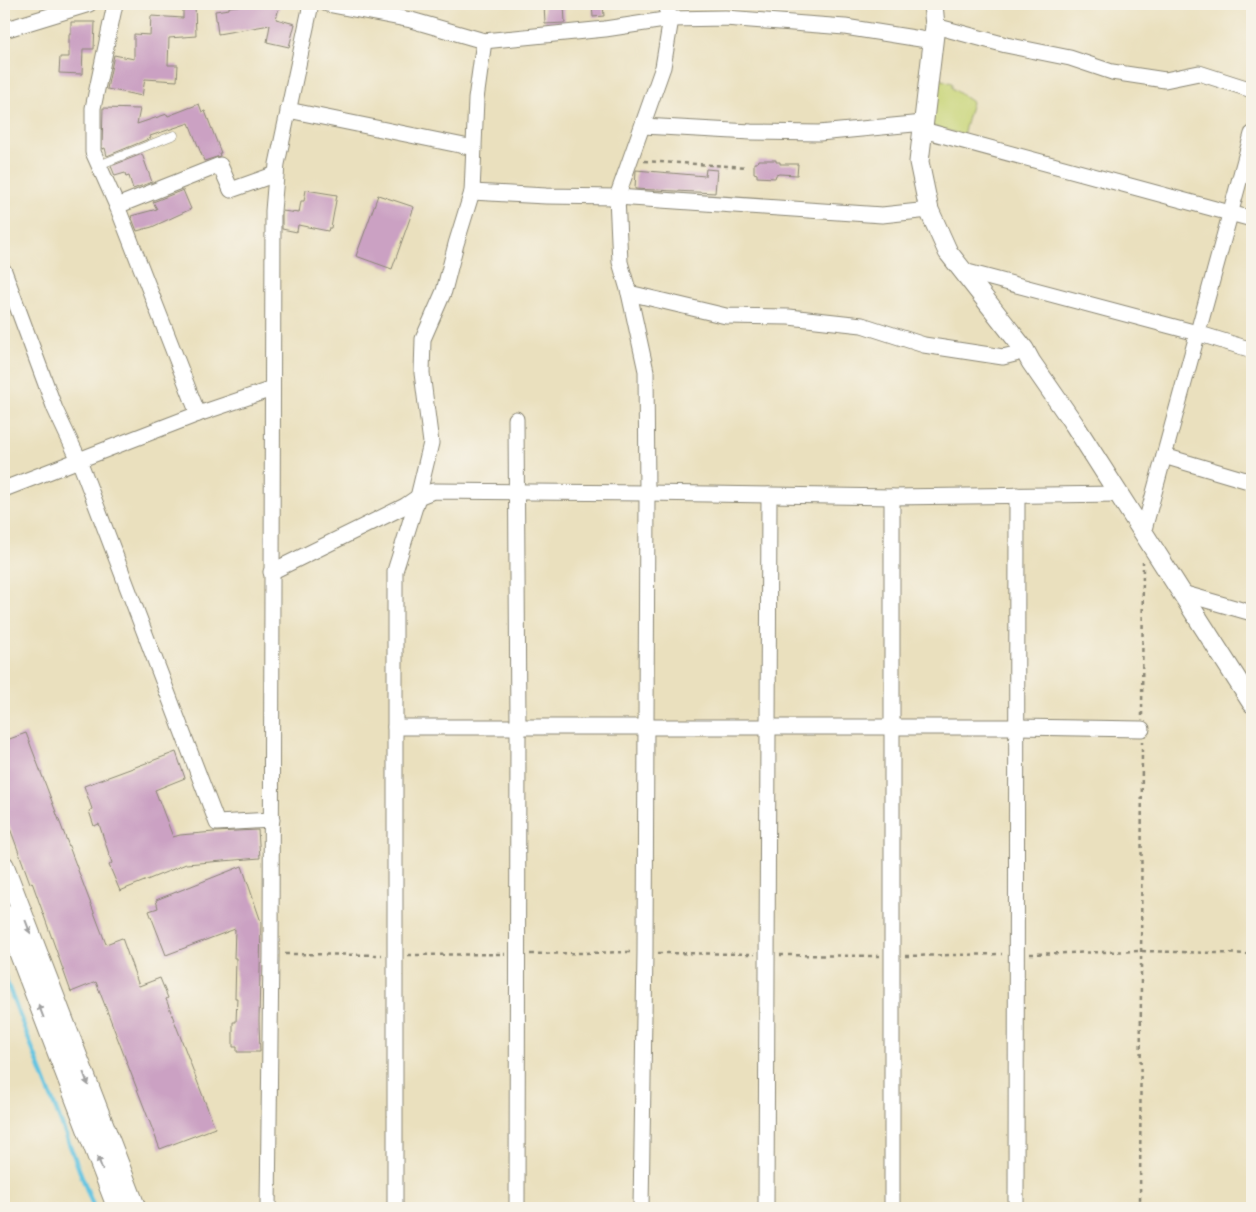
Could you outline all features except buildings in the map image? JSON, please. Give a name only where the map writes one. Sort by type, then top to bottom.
[{"type":"street","points":[[4,30],[89,4]]},
{"type":"street","points":[[115,4],[93,108],[93,152],[117,206],[198,414]]},
{"type":"street","points":[[268,1208],[272,820],[273,211],[276,174],[311,4]]},
{"type":"street","points":[[328,4],[411,20],[484,41],[605,29],[671,19],[726,18],[934,34],[1006,45],[1070,58],[1112,72],[1165,80],[1199,73],[1252,90]]},
{"type":"street","points":[[641,1208],[646,726],[646,371],[629,293],[620,262],[617,197],[663,67],[671,19],[664,4]]},
{"type":"street","points":[[933,4],[934,34],[919,162],[928,210],[948,252],[960,270],[1024,349],[1252,703]]},
{"type":"street","points":[[394,1208],[395,572],[418,497],[431,443],[422,373],[423,338],[444,291],[472,192],[476,99],[484,41]]},
{"type":"street","points":[[288,110],[474,148]]},
{"type":"street","points":[[643,126],[751,132],[819,133],[923,127],[1252,219]]},
{"type":"street","points":[[1144,533],[1252,134]]},
{"type":"street","points":[[117,206],[220,165],[232,190],[276,174]]},
{"type":"street","points":[[472,192],[617,197],[882,215],[928,210]]},
{"type":"street","points":[[960,270],[1197,333],[1252,350]]},
{"type":"street","points":[[4,271],[55,409],[80,460],[217,823],[272,820]]},
{"type":"street","points":[[629,293],[726,316],[789,317],[862,325],[924,345],[1003,358],[1024,349]]},
{"type":"street","points":[[4,489],[198,414],[272,389]]},
{"type":"street","points":[[516,419],[518,726],[517,1208]]},
{"type":"street","points":[[1164,456],[1252,482]]},
{"type":"street","points":[[271,572],[405,506],[418,497],[434,492],[892,497],[1118,494]]},
{"type":"street","points":[[766,1208],[769,495]]},
{"type":"street","points":[[1016,1208],[1017,495]]},
{"type":"street","points":[[892,497],[892,1208]]},
{"type":"street","points":[[1182,593],[1252,613]]},
{"type":"street","points":[[395,727],[646,726],[1142,729]]},
{"type":"street","points":[[4,865],[136,1208]]},
{"type":"street","points":[[4,914],[117,1208]]},
{"type":"lane","points":[[99,165],[174,135]]},
{"type":"path","points":[[631,160],[747,167]]},
{"type":"path","points":[[1140,1208],[1143,562]]},
{"type":"path","points":[[1140,951],[1252,954]]},
{"type":"path","points":[[271,954],[395,955]]},
{"type":"green space","points":[[939,79],[952,83],[952,88],[972,102],[963,135],[931,126]]},
{"type":"waterway","points":[[4,975],[94,1208]]}]
